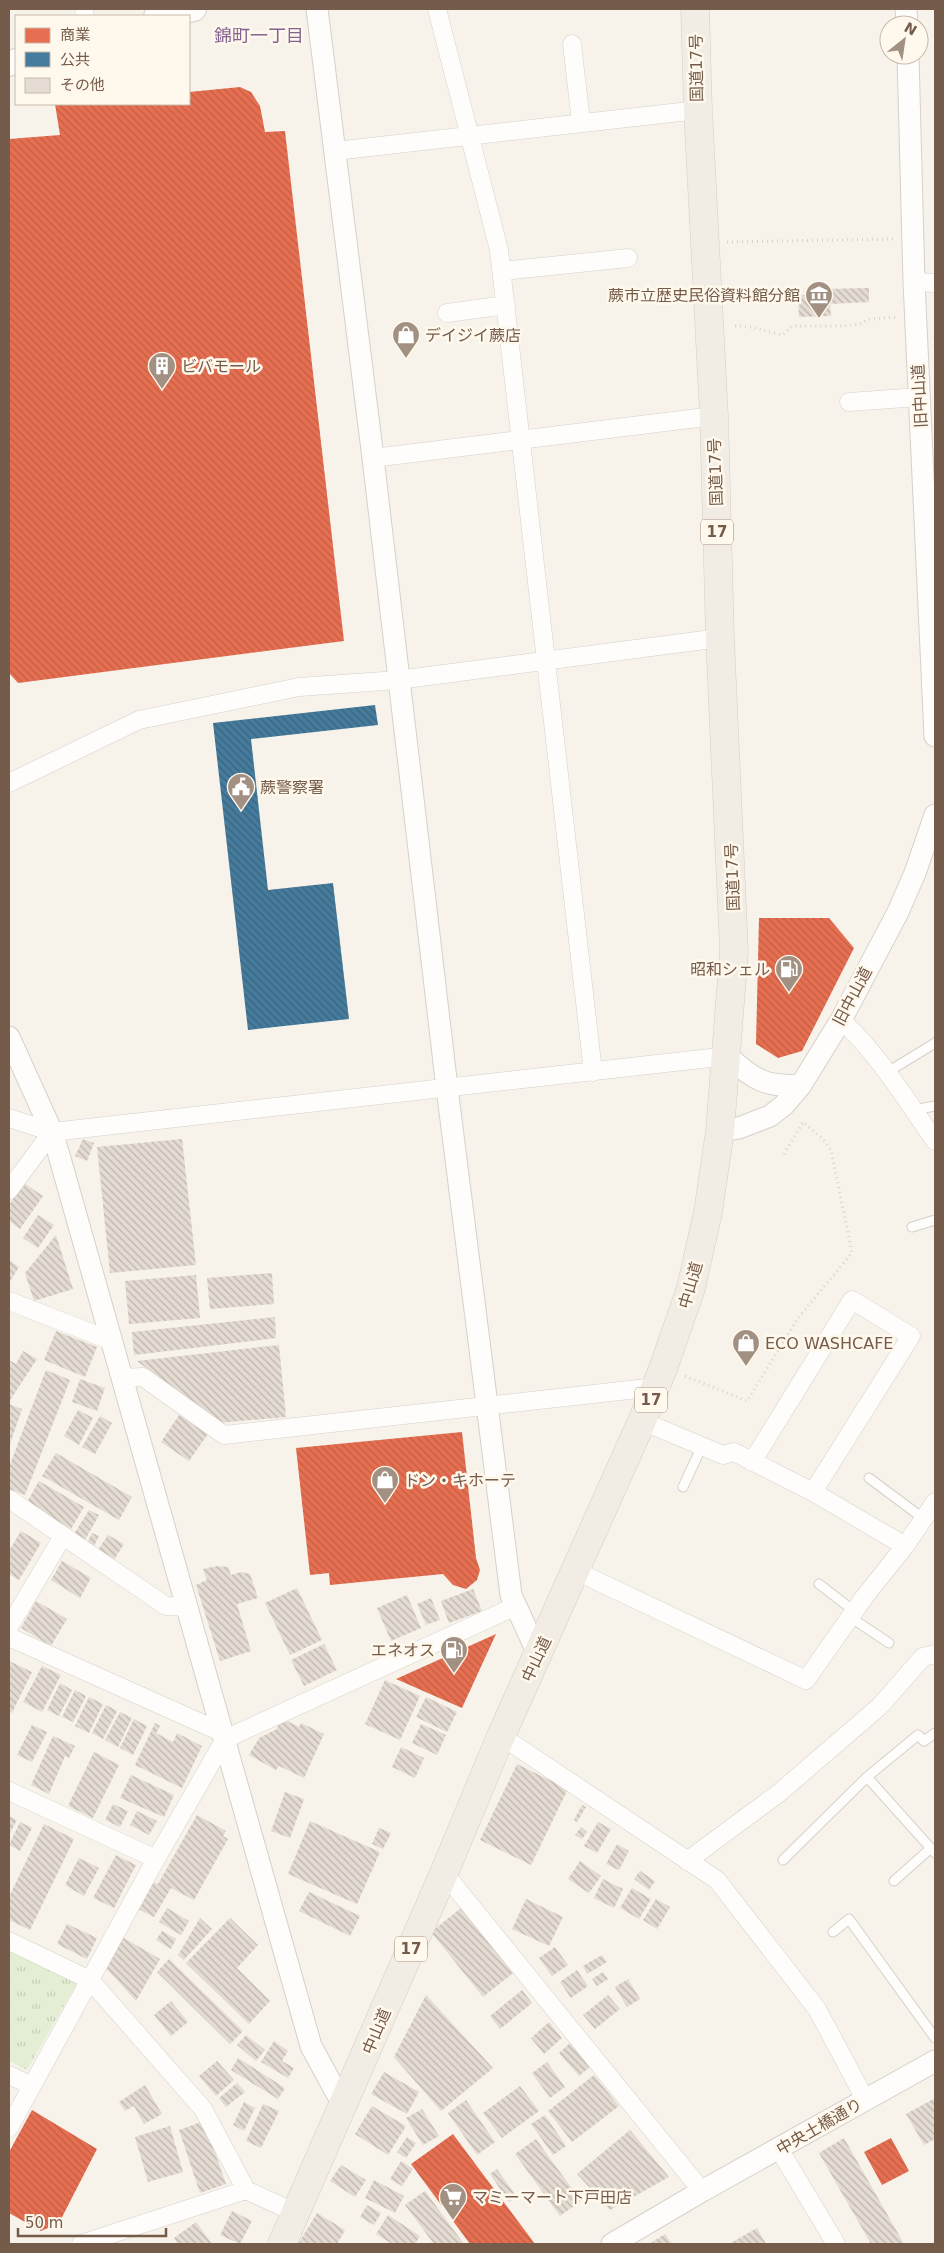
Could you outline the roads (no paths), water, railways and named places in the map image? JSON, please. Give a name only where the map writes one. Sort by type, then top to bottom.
[{"type":"highway","name":"国道17号","points":[[695,9],[698,110],[714,416],[720,638],[734,951],[728,1056]]},
{"type":"highway","name":"中山道","points":[[282,2244],[501,1736],[576,1571],[656,1386],[691,1288],[708,1212],[720,1131],[728,1056]]},
{"type":"main road","points":[[161,15],[194,9]]},
{"type":"street","points":[[317,9],[373,458],[447,1088],[511,1595],[538,1654]]},
{"type":"street","points":[[436,9],[471,134],[500,250],[593,1072]]},
{"type":"street","points":[[572,44],[581,122]]},
{"type":"street","name":"旧中山道","points":[[908,65],[914,282],[935,736]]},
{"type":"street","points":[[335,151],[471,134],[698,110]]},
{"type":"street","points":[[502,271],[628,258]]},
{"type":"street","points":[[914,282],[935,283]]},
{"type":"street","points":[[447,313],[506,305]]},
{"type":"street","points":[[850,402],[920,397]]},
{"type":"street","points":[[373,458],[714,416]]},
{"type":"street","points":[[9,783],[139,720],[299,687],[398,680],[720,638]]},
{"type":"street","name":"旧中山道","points":[[720,1131],[740,1128],[770,1116],[784,1105],[801,1085],[841,1020],[898,912],[915,873],[935,815]]},
{"type":"street","points":[[841,1020],[852,1030],[886,1073],[935,1141]]},
{"type":"street","points":[[9,1036],[52,1132],[311,2046],[343,2105]]},
{"type":"street","points":[[9,1118],[52,1132],[728,1056],[742,1070],[770,1085],[801,1085]]},
{"type":"street","points":[[9,1190],[52,1132]]},
{"type":"street","points":[[752,1462],[852,1300],[911,1336],[813,1492]]},
{"type":"street","points":[[9,1301],[112,1341]]},
{"type":"street","points":[[121,1378],[143,1377],[224,1435],[656,1386]]},
{"type":"street","points":[[642,1421],[723,1455],[734,1452],[813,1492],[904,1546]]},
{"type":"street","points":[[9,1499],[166,1606],[187,1607]]},
{"type":"street","points":[[576,1571],[806,1680],[935,1502]]},
{"type":"street","points":[[9,1627],[63,1536]]},
{"type":"street","points":[[9,2128],[223,1735],[516,1606]]},
{"type":"street","points":[[9,1637],[223,1735]]},
{"type":"street","points":[[687,1860],[778,1792],[880,1706],[922,1656],[935,1654]]},
{"type":"street","points":[[501,1736],[717,1880],[817,2009],[865,2099]]},
{"type":"street","points":[[9,1791],[156,1860]]},
{"type":"street","points":[[444,1872],[702,2191]]},
{"type":"street","points":[[9,1941],[90,1980],[203,2109],[246,2190],[296,2213]]},
{"type":"street","name":"中央土橋通り","points":[[612,2244],[702,2191],[935,2061]]},
{"type":"street","points":[[9,2075],[32,2086]]},
{"type":"street","points":[[779,2149],[836,2244]]},
{"type":"street","points":[[81,2244],[246,2190]]},
{"type":"lane","points":[[886,1073],[925,1047],[935,1043]]},
{"type":"lane","points":[[913,1110],[935,1106]]},
{"type":"lane","points":[[912,1228],[935,1220]]},
{"type":"lane","points":[[683,1487],[702,1446]]},
{"type":"lane","points":[[869,1478],[924,1519]]},
{"type":"lane","points":[[819,1584],[852,1614],[889,1643]]},
{"type":"lane","points":[[783,1860],[867,1777],[918,1735],[924,1741],[935,1733]]},
{"type":"lane","points":[[867,1777],[933,1850],[894,1881]]},
{"type":"lane","points":[[833,1932],[849,1919],[935,2038]]},
{"type":"place","name":"蕨市立歴史民俗資料館分館","points":[[819,319]]},
{"type":"place","name":"デイジイ蕨店","points":[[406,359]]},
{"type":"place","name":"ビバモール","points":[[162,390]]},
{"type":"place","name":"蕨警察署","points":[[241,811]]},
{"type":"place","name":"昭和シェル","points":[[789,993]]},
{"type":"place","name":"ECO WASHCAFE","points":[[746,1367]]},
{"type":"place","name":"ドン・キホーテ","points":[[385,1504]]},
{"type":"place","name":"エネオス","points":[[454,1674]]},
{"type":"place","name":"マミーマート下戸田店","points":[[453,2221]]},
{"type":"district","name":"錦町一丁目","points":[[259,36]]}]
